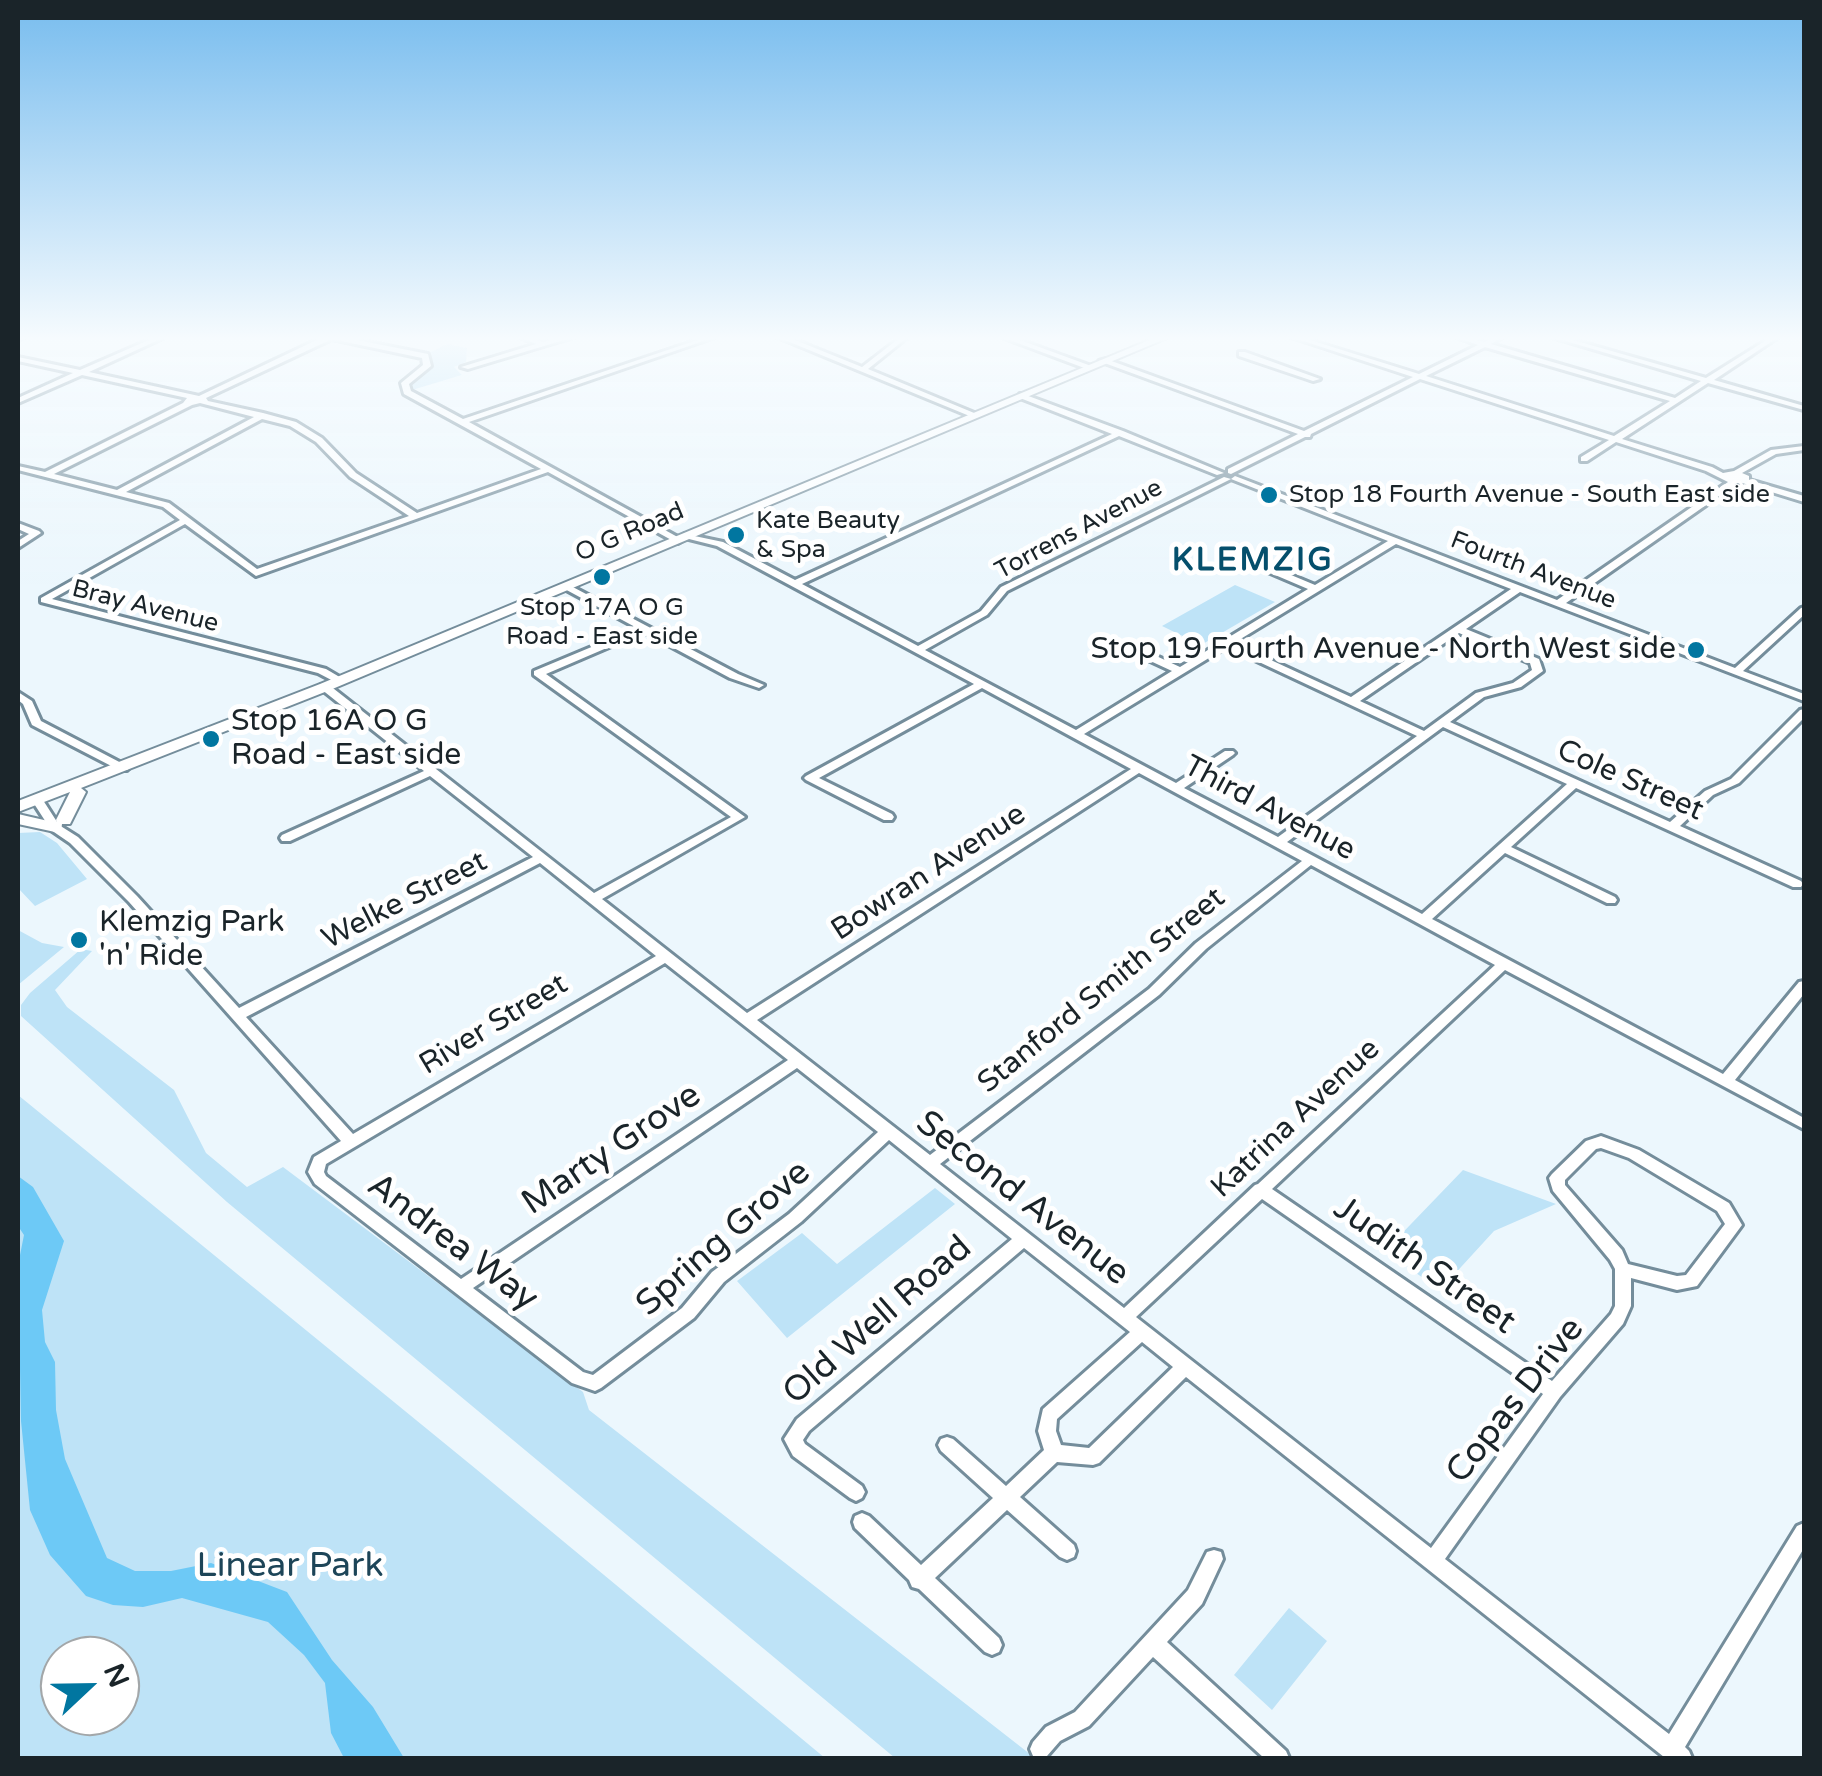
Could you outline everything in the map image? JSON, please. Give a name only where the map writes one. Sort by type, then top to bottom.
[{"type":"main road","name":"O G Road","points":[[18,819],[42,804],[117,771],[694,536],[966,419]]},
{"type":"main road","name":"O G Road","points":[[18,808],[78,792],[117,771]]},
{"type":"main road","points":[[18,819],[59,823],[78,792]]},
{"type":"street","points":[[48,474],[155,419]]},
{"type":"street","points":[[120,492],[256,419]]},
{"type":"street","points":[[279,419],[318,440],[353,475],[417,516]]},
{"type":"street","name":"Third Avenue","points":[[457,419],[548,469],[796,584],[1804,1124]]},
{"type":"street","points":[[462,422],[471,419]]},
{"type":"street","name":"Fourth Avenue","points":[[1083,419],[1804,698]]},
{"type":"street","points":[[1262,419],[1307,435]]},
{"type":"street","points":[[1228,476],[1338,419]]},
{"type":"street","points":[[1552,419],[1804,499]]},
{"type":"street","points":[[1584,459],[1646,419]]},
{"type":"street","points":[[796,584],[1120,433]]},
{"type":"street","points":[[1559,603],[1774,452],[1804,448]]},
{"type":"street","points":[[18,468],[160,502],[188,519],[256,574],[548,469]]},
{"type":"street","points":[[18,478],[30,471]]},
{"type":"street","name":"Torrens Avenue","points":[[917,650],[984,612],[1004,590],[1228,476]]},
{"type":"street","name":"Bray Avenue","points":[[188,519],[44,600],[322,671],[332,684]]},
{"type":"street","points":[[18,526],[36,534],[18,545]]},
{"type":"street","points":[[1075,735],[1396,540]]},
{"type":"street","points":[[1256,564],[1314,588]]},
{"type":"street","points":[[566,586],[759,686]]},
{"type":"street","points":[[1353,702],[1519,588]]},
{"type":"street","points":[[1737,671],[1804,610]]},
{"type":"street","points":[[592,898],[739,817],[538,673],[646,628]]},
{"type":"street","points":[[1279,842],[1480,695],[1517,685],[1538,671],[1535,662],[1460,630]]},
{"type":"street","points":[[1226,642],[1424,734]]},
{"type":"street","points":[[1122,644],[1180,671]]},
{"type":"street","name":"Second Avenue","points":[[332,684],[541,858],[1677,1754]]},
{"type":"street","points":[[888,818],[810,778],[980,684]]},
{"type":"street","points":[[18,694],[28,703],[36,723],[117,771]]},
{"type":"street","points":[[1672,827],[1709,793],[1735,781],[1804,712]]},
{"type":"street","name":"Cole Street","points":[[1442,723],[1797,884]]},
{"type":"street","points":[[1176,788],[1229,753]]},
{"type":"street","name":"Bowran Avenue","points":[[748,1019],[1138,768]]},
{"type":"street","points":[[286,838],[432,771]]},
{"type":"street","points":[[1424,919],[1574,784]]},
{"type":"street","points":[[42,804],[351,1142]]},
{"type":"street","points":[[1504,848],[1611,900]]},
{"type":"street","name":"Welke Street","points":[[238,1016],[541,858]]},
{"type":"street","name":"Stanford Smith Street","points":[[928,1164],[1154,992],[1201,946],[1310,860]]},
{"type":"street","name":"River Street","points":[[351,1142],[666,956]]},
{"type":"street","name":"Katrina Avenue","points":[[1125,1318],[1505,963]]},
{"type":"street","points":[[1724,1082],[1804,985]]},
{"type":"street","name":"Marty Grove","points":[[460,1288],[797,1061]]},
{"type":"street","name":"Spring Grove","points":[[595,1383],[688,1313],[718,1277],[794,1218],[888,1132]]},
{"type":"street","name":"Andrea Way","points":[[351,1142],[319,1161],[316,1172],[320,1180],[584,1382],[595,1383]]},
{"type":"street","points":[[1614,1143],[1634,1154],[1723,1207],[1734,1225],[1691,1281],[1677,1284],[1622,1269],[1606,1238],[1561,1195],[1558,1187],[1557,1178],[1591,1144],[1614,1143]]},
{"type":"street","name":"Judith Street","points":[[1260,1189],[1554,1392]]},
{"type":"street","name":"Old Well Road","points":[[856,1492],[799,1450],[794,1439],[803,1425],[1024,1238]]},
{"type":"street","name":"Copas Drive","points":[[1432,1562],[1554,1392],[1617,1319],[1623,1306],[1622,1269]]},
{"type":"street","points":[[1054,1452],[1047,1431],[1049,1415],[1142,1332]]},
{"type":"street","points":[[1054,1452],[1093,1457],[1185,1366]]},
{"type":"street","points":[[948,1445],[1067,1551]]},
{"type":"street","points":[[920,1580],[1054,1452]]},
{"type":"street","points":[[862,1522],[992,1646]]},
{"type":"street","points":[[1677,1754],[1804,1532]]},
{"type":"street","points":[[1040,1749],[1053,1734],[1082,1719],[1153,1642],[1195,1596],[1214,1559]]},
{"type":"street","points":[[1153,1642],[1279,1758]]},
{"type":"green space","points":[[1235,585],[1275,602],[1201,645],[1162,626]]},
{"type":"green space","points":[[40,832],[57,843],[87,879],[35,906],[18,888],[18,833]]},
{"type":"green space","points":[[18,930],[42,943],[64,947],[18,985]]},
{"type":"green space","points":[[81,949],[92,951],[55,990],[67,1007],[174,1090],[206,1153],[247,1187],[283,1167],[583,1392],[589,1410],[1035,1758],[895,1758],[227,1202],[21,1016],[21,1005],[30,993]]},
{"type":"green space","name":"Linear Park","points":[[18,1095],[476,1469],[825,1758],[18,1758]]},
{"type":"green space","points":[[1463,1170],[1556,1204],[1494,1231],[1440,1290],[1385,1251]]},
{"type":"green space","points":[[935,1188],[955,1204],[787,1338],[737,1281],[802,1233],[837,1264]]},
{"type":"green space","points":[[1289,1608],[1327,1641],[1272,1710],[1234,1675]]},
{"type":"water","points":[[18,1176],[33,1187],[64,1241],[42,1310],[45,1342],[55,1362],[56,1410],[65,1459],[107,1558],[135,1571],[171,1571],[211,1563],[287,1592],[332,1660],[373,1707],[404,1758],[344,1758],[331,1733],[325,1683],[304,1655],[268,1622],[182,1598],[143,1607],[113,1605],[86,1596],[50,1555],[30,1510],[21,1421],[18,1265],[24,1235],[18,1226]]},
{"type":"place","name":"Stop 18 Fourth Avenue - South East side","points":[[1269,495]]},
{"type":"place","name":"Kate Beauty & Spa","points":[[736,535]]},
{"type":"place","name":"Stop 17A O G Road - East side","points":[[602,577]]},
{"type":"place","name":"Stop 19 Fourth Avenue - North West side","points":[[1696,650]]},
{"type":"place","name":"Stop 16A O G Road - East side","points":[[211,739]]},
{"type":"place","name":"Klemzig Park 'n' Ride","points":[[79,940]]},
{"type":"district","name":"KLEMZIG","points":[[1253,562]]}]
